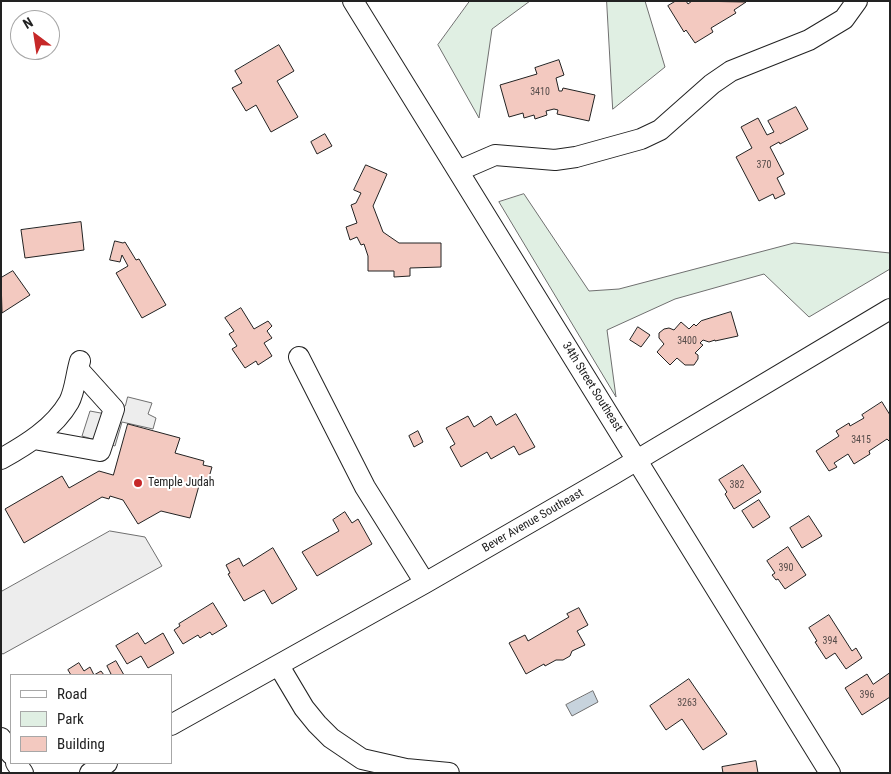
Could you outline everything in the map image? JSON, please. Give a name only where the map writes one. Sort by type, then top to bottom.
[{"type":"street","name":"34th Street Southeast","points":[[353,1],[830,773]]},
{"type":"street","points":[[458,171],[495,155],[555,160],[576,157],[641,139],[660,130],[712,84],[731,71],[809,40],[844,20],[857,1]]},
{"type":"street","name":"Bever Avenue Southeast","points":[[172,724],[425,583],[637,461],[890,309]]},
{"type":"street","points":[[299,357],[365,487],[425,583]]},
{"type":"street","points":[[1,459],[24,446],[51,425],[69,402],[79,365],[114,409],[100,451],[34,439]]},
{"type":"street","points":[[278,666],[304,708],[317,724],[331,738],[362,759],[406,769],[449,773]]},
{"type":"street","points":[[1,738],[10,752]]},
{"type":"street","points":[[90,773],[105,764]]},
{"type":"green space","points":[[470,1],[530,1],[492,29],[479,118],[438,45]]},
{"type":"green space","points":[[607,1],[645,1],[665,67],[613,109]]},
{"type":"green space","points":[[524,194],[589,291],[619,289],[794,243],[890,253],[890,269],[809,317],[764,274],[675,299],[607,330],[616,397],[499,202]]},
{"type":"shaded area","points":[[128,397],[152,403],[148,414],[156,418],[153,429],[122,422],[115,446],[82,436],[90,411],[106,414],[125,406]]},
{"type":"shaded area","points":[[110,531],[145,537],[162,566],[3,654],[1,653],[1,592]]},
{"type":"shaded area","points":[[593,691],[598,702],[572,716],[566,705]]},
{"type":"building","points":[[676,1],[686,1],[688,4],[692,1],[746,2],[734,10],[736,13],[711,28],[713,32],[695,43],[686,30],[684,32],[668,6]]},
{"type":"building","points":[[279,45],[294,71],[277,81],[298,117],[271,132],[256,105],[246,111],[232,88],[242,83],[235,71]]},
{"type":"building","points":[[559,60],[564,75],[556,78],[559,91],[562,91],[563,88],[595,95],[589,121],[557,114],[558,110],[554,109],[546,111],[547,115],[535,119],[534,115],[524,118],[523,113],[509,117],[500,85],[537,74],[535,68]]},
{"type":"building","points":[[796,107],[808,129],[780,144],[779,142],[770,147],[784,174],[777,178],[785,194],[775,199],[773,194],[759,201],[736,157],[752,148],[741,127],[758,118],[767,135],[774,132],[768,121]]},
{"type":"building","points":[[325,134],[332,146],[317,154],[311,142]]},
{"type":"building","points":[[366,165],[387,174],[373,206],[383,232],[399,243],[441,243],[441,267],[410,268],[410,276],[394,277],[394,271],[368,271],[368,256],[364,244],[361,245],[357,237],[350,240],[346,227],[357,223],[351,205],[356,203],[361,193],[354,190]]},
{"type":"building","points":[[81,222],[84,250],[25,258],[21,230]]},
{"type":"building","points":[[115,241],[125,242],[136,260],[139,259],[166,305],[142,318],[116,273],[128,266],[122,255],[120,262],[110,260]]},
{"type":"building","points":[[13,271],[30,295],[2,313],[1,278]]},
{"type":"building","points":[[241,308],[254,329],[268,321],[272,326],[267,331],[272,338],[264,343],[272,356],[258,365],[256,361],[245,368],[232,349],[237,346],[229,334],[234,331],[225,318]]},
{"type":"building","points":[[731,312],[738,336],[709,342],[703,340],[700,343],[703,345],[695,353],[698,355],[698,359],[694,365],[685,365],[677,358],[670,365],[657,352],[664,344],[659,338],[659,333],[664,329],[674,330],[681,322],[689,329],[701,321]]},
{"type":"building","points":[[638,327],[650,335],[641,347],[630,340]]},
{"type":"building","points":[[882,402],[890,415],[890,442],[887,439],[869,451],[870,454],[854,464],[848,454],[834,463],[837,467],[829,471],[816,451],[839,436],[836,431],[849,423],[850,426],[864,418],[862,415]]},
{"type":"building","points":[[516,414],[535,447],[519,455],[514,446],[491,459],[487,452],[461,467],[450,447],[455,444],[446,428],[468,416],[474,427],[491,416],[496,425]]},
{"type":"building","name":"Temple Judah","points":[[128,424],[180,438],[175,453],[204,461],[203,465],[212,467],[207,484],[200,482],[190,518],[161,511],[138,524],[123,500],[110,496],[109,499],[102,497],[24,543],[5,509],[62,476],[69,488],[99,471],[113,475]]},
{"type":"building","points":[[418,431],[423,442],[414,447],[409,436]]},
{"type":"building","points":[[743,465],[761,492],[734,509],[725,494],[727,492],[719,480]]},
{"type":"building","points":[[759,500],[770,517],[753,528],[742,511]]},
{"type":"building","points":[[345,512],[352,523],[358,519],[372,544],[317,576],[302,552],[339,531],[333,520]]},
{"type":"building","points":[[809,516],[822,536],[802,548],[790,528]]},
{"type":"building","points":[[788,547],[806,575],[785,589],[778,579],[776,580],[772,575],[775,573],[767,561]]},
{"type":"building","points":[[273,548],[297,589],[272,604],[264,590],[244,601],[228,574],[230,573],[226,565],[239,558],[243,566]]},
{"type":"building","points":[[213,603],[227,626],[212,635],[210,632],[200,638],[198,635],[183,644],[174,630],[180,626],[179,624]]},
{"type":"building","points":[[579,608],[588,625],[577,631],[585,645],[572,651],[570,656],[563,660],[556,660],[545,666],[544,664],[526,674],[509,643],[525,635],[528,641],[569,617],[567,614]]},
{"type":"building","points":[[829,615],[852,651],[856,648],[862,658],[846,669],[835,653],[826,659],[809,628]]},
{"type":"building","points":[[138,633],[145,644],[163,633],[174,653],[148,668],[141,656],[127,664],[116,646]]},
{"type":"building","points":[[116,661],[123,674],[111,674],[107,666]]},
{"type":"building","points":[[79,663],[84,671],[90,667],[94,674],[70,674],[68,670]]},
{"type":"building","points":[[890,673],[890,697],[862,715],[845,688],[867,674],[873,684]]},
{"type":"building","points":[[689,679],[727,734],[703,750],[682,719],[666,730],[650,706]]},
{"type":"building","points":[[756,761],[758,773],[723,773],[722,767]]},
{"type":"place","name":"Temple Judah","points":[[138,483]]}]
